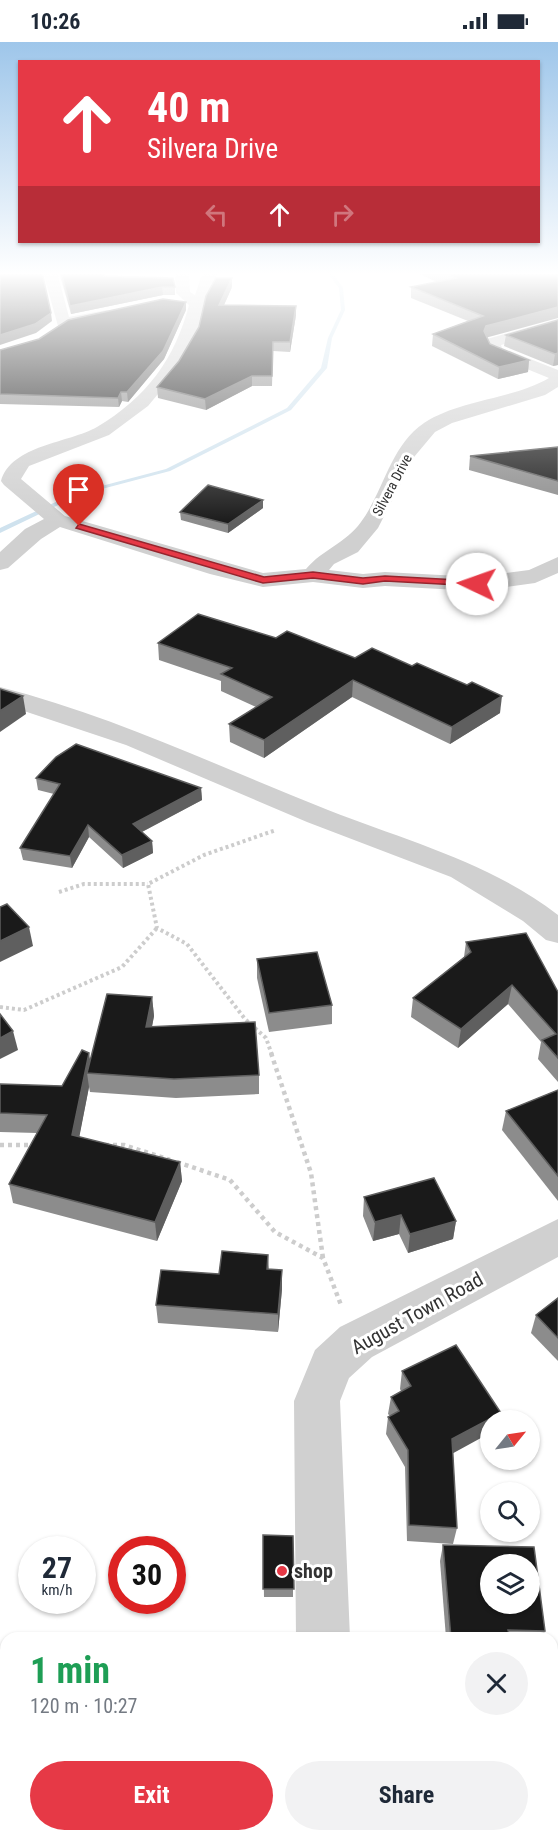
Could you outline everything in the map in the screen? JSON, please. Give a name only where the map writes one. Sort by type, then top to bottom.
[{"type":"street","points":[[178,356],[172,367],[142,402],[104,431],[22,462],[6,484],[33,497],[54,516],[121,540],[263,580],[313,575],[363,581],[385,579],[477,584],[535,576],[558,564]]},
{"type":"street","name":"Silvera Drive","points":[[313,575],[326,559],[350,547],[371,524],[405,455],[429,428],[446,419],[539,392],[558,379],[555,375],[508,356]]},
{"type":"street","points":[[0,563],[54,516]]},
{"type":"street","points":[[0,695],[136,739],[317,816],[462,870],[534,913],[558,932]]},
{"type":"street","name":"August Town Road","points":[[323,1632],[317,1401],[331,1365],[356,1342],[558,1237]]},
{"type":"path","points":[[59,892],[84,884],[148,884],[204,855],[317,816]]},
{"type":"path","points":[[148,884],[157,928]]},
{"type":"path","points":[[0,1007],[24,1010],[122,967],[157,928]]},
{"type":"path","points":[[157,928],[188,944],[245,1019],[266,1038],[311,1173],[323,1258],[356,1342]]},
{"type":"path","points":[[0,1144],[45,1144]]},
{"type":"path","points":[[101,1144],[124,1144],[230,1180],[275,1232],[323,1258]]},
{"type":"building","points":[[0,356],[159,356],[127,392],[121,392],[118,398],[0,394]]},
{"type":"building","points":[[182,356],[273,356],[272,376],[252,376],[205,399],[157,387]]},
{"type":"building","points":[[477,356],[519,356],[529,360],[499,367]]},
{"type":"building","points":[[558,447],[558,481],[470,456]]},
{"type":"building","points":[[208,485],[263,500],[228,524],[180,512]]},
{"type":"building","points":[[198,614],[276,638],[287,631],[355,658],[372,648],[412,666],[417,663],[467,685],[472,682],[502,696],[452,727],[353,680],[264,740],[229,724],[272,697],[221,674],[232,668],[158,643]]},
{"type":"building","points":[[0,689],[23,696],[0,711]]},
{"type":"building","points":[[76,744],[201,788],[133,824],[152,841],[122,855],[88,825],[70,856],[20,848],[60,784],[36,778],[56,757]]},
{"type":"building","points":[[7,904],[29,927],[0,941],[0,907]]},
{"type":"building","points":[[526,933],[558,992],[558,1058],[542,1040],[556,1034],[512,985],[461,1029],[413,998],[471,952],[466,942]]},
{"type":"building","points":[[317,952],[332,1005],[269,1013],[257,959]]},
{"type":"building","points":[[107,994],[152,997],[146,1027],[255,1022],[259,1075],[174,1079],[87,1073]]},
{"type":"building","points":[[0,1014],[13,1031],[0,1038]]},
{"type":"building","points":[[82,1050],[89,1053],[72,1135],[180,1162],[155,1222],[9,1184],[47,1115],[0,1113],[0,1084],[62,1086]]},
{"type":"building","points":[[558,1090],[558,1176],[506,1111]]},
{"type":"building","points":[[434,1178],[456,1221],[410,1234],[401,1215],[375,1222],[364,1197]]},
{"type":"building","points":[[222,1251],[268,1255],[267,1269],[282,1270],[278,1314],[156,1305],[161,1270],[219,1274]]},
{"type":"building","points":[[558,1298],[558,1338],[536,1315]]},
{"type":"building","points":[[456,1345],[499,1410],[480,1410],[480,1424],[452,1439],[457,1528],[409,1525],[408,1450],[388,1417],[399,1411],[391,1397],[411,1386],[402,1371]]},
{"type":"building","name":"shop","points":[[263,1535],[293,1536],[294,1589],[263,1589]]},
{"type":"building","points":[[443,1545],[534,1547],[535,1554],[480,1554],[480,1614],[540,1614],[540,1593],[545,1631],[450,1632]]},
{"type":"waterway","points":[[0,531],[77,494],[168,470],[289,409],[324,368],[326,356]]},
{"type":"place","name":"shop","points":[[282,1571]]},
{"type":"route","points":[[79,526],[218,569],[263,580],[313,575],[363,581],[385,579],[477,584]]}]
